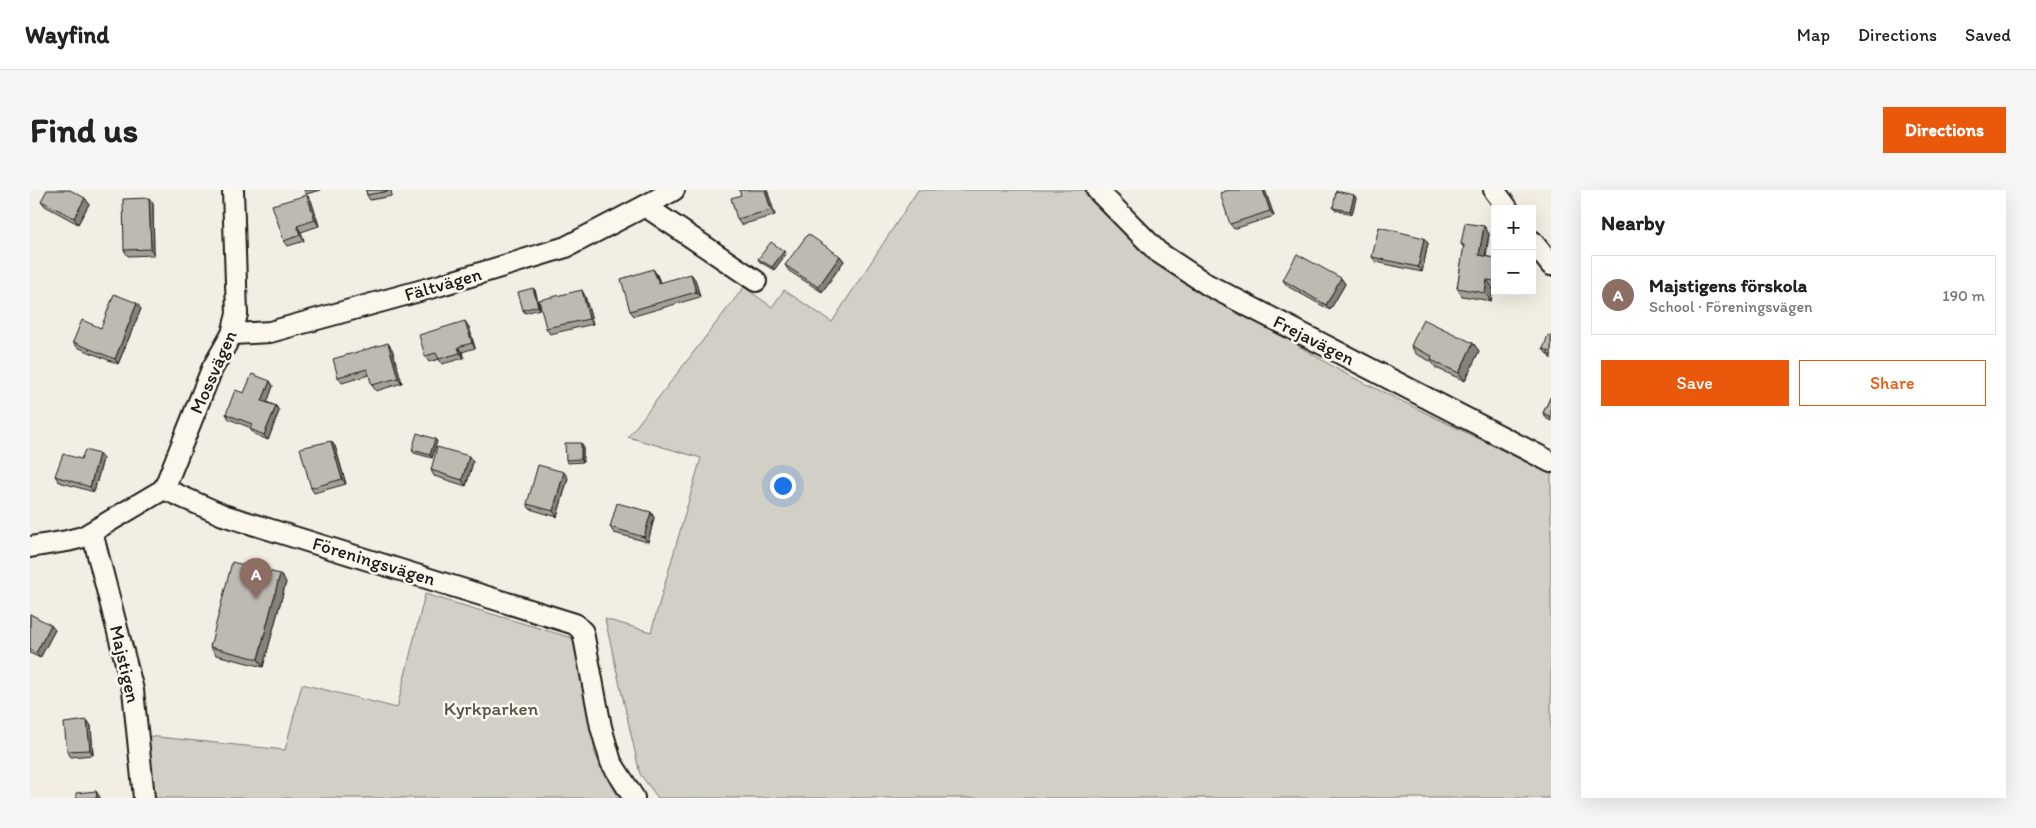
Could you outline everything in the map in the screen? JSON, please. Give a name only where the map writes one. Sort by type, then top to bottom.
[{"type":"street","name":"Mossvägen","points":[[164,489],[212,369],[232,334],[237,314],[232,190]]},
{"type":"street","name":"Fältvägen","points":[[232,334],[270,332],[566,247],[674,190]]},
{"type":"street","name":"Frejavägen","points":[[1097,190],[1158,252],[1208,284],[1551,462]]},
{"type":"street","points":[[1494,190],[1505,205]]},
{"type":"street","points":[[645,206],[756,282]]},
{"type":"street","points":[[1536,246],[1551,265]]},
{"type":"street","points":[[30,547],[83,537],[164,489]]},
{"type":"street","name":"Föreningsvägen","points":[[164,489],[223,515],[575,624],[583,632],[601,727],[611,762],[634,798]]},
{"type":"street","name":"Majstigen","points":[[92,532],[133,690],[144,798]]},
{"type":"green space","points":[[918,190],[1085,190],[1117,223],[1160,261],[1269,328],[1342,372],[1551,474],[1551,798],[658,798],[640,774],[605,619],[651,632],[701,458],[628,437],[744,287],[772,307],[784,290],[832,322]]},
{"type":"green space","name":"Kyrkparken","points":[[425,594],[582,641],[595,754],[619,798],[153,798],[148,736],[285,750],[302,684],[397,708]]},
{"type":"building","points":[[47,190],[70,190],[85,198],[74,218],[41,201]]},
{"type":"building","points":[[366,190],[389,190],[389,191],[367,195]]},
{"type":"building","points":[[739,190],[765,190],[771,210],[737,219],[731,198],[741,195]]},
{"type":"building","points":[[1229,190],[1263,190],[1270,211],[1230,224],[1220,193]]},
{"type":"building","points":[[1336,191],[1354,195],[1350,211],[1333,208]]},
{"type":"building","points":[[307,195],[315,220],[297,226],[300,235],[284,241],[272,205]]},
{"type":"building","points":[[149,198],[151,249],[124,250],[123,199]]},
{"type":"building","points":[[1465,223],[1484,226],[1479,255],[1491,257],[1491,280],[1487,280],[1485,293],[1457,288],[1464,245],[1461,244]]},
{"type":"building","points":[[1379,227],[1424,238],[1418,267],[1372,257]]},
{"type":"building","points":[[808,234],[840,256],[818,287],[785,265]]},
{"type":"building","points":[[771,242],[784,251],[772,267],[758,259]]},
{"type":"building","points":[[1297,254],[1341,278],[1326,305],[1283,280]]},
{"type":"building","points":[[653,269],[659,283],[691,274],[696,292],[630,311],[621,279]]},
{"type":"building","points":[[533,288],[538,306],[523,310],[518,292]]},
{"type":"building","points":[[582,290],[589,319],[546,328],[539,300]]},
{"type":"building","points":[[114,294],[137,303],[115,359],[73,342],[82,320],[101,328]]},
{"type":"building","points":[[1423,319],[1473,343],[1459,373],[1431,360],[1432,356],[1411,346]]},
{"type":"building","points":[[465,321],[472,343],[458,347],[460,353],[439,359],[436,353],[425,356],[419,335]]},
{"type":"building","points":[[1548,335],[1551,336],[1551,356],[1548,354],[1549,351],[1543,349]]},
{"type":"building","points":[[388,343],[398,378],[372,385],[367,369],[338,377],[333,359]]},
{"type":"building","points":[[252,374],[270,381],[262,401],[276,406],[264,435],[250,429],[252,424],[226,414],[235,390],[244,393]]},
{"type":"building","points":[[1551,396],[1551,417],[1543,413]]},
{"type":"building","points":[[417,433],[435,439],[430,455],[412,450]]},
{"type":"building","points":[[331,441],[342,479],[311,488],[300,448]]},
{"type":"building","points":[[565,443],[581,443],[581,459],[566,460]]},
{"type":"building","points":[[437,447],[469,456],[462,480],[431,470]]},
{"type":"building","points":[[85,450],[99,454],[90,487],[55,476],[63,454],[81,459]]},
{"type":"building","points":[[538,465],[564,472],[553,511],[527,504]]},
{"type":"building","points":[[617,503],[651,512],[644,537],[610,527]]},
{"type":"building","points":[[232,562],[280,574],[258,659],[210,647]]},
{"type":"building","points":[[30,614],[51,625],[36,653],[30,649]]},
{"type":"building","points":[[87,720],[90,750],[67,751],[64,723]]},
{"type":"building","points":[[96,791],[97,798],[76,798],[76,793]]},
{"type":"place","name":"Majstigens förskola","points":[[256,599]]}]
